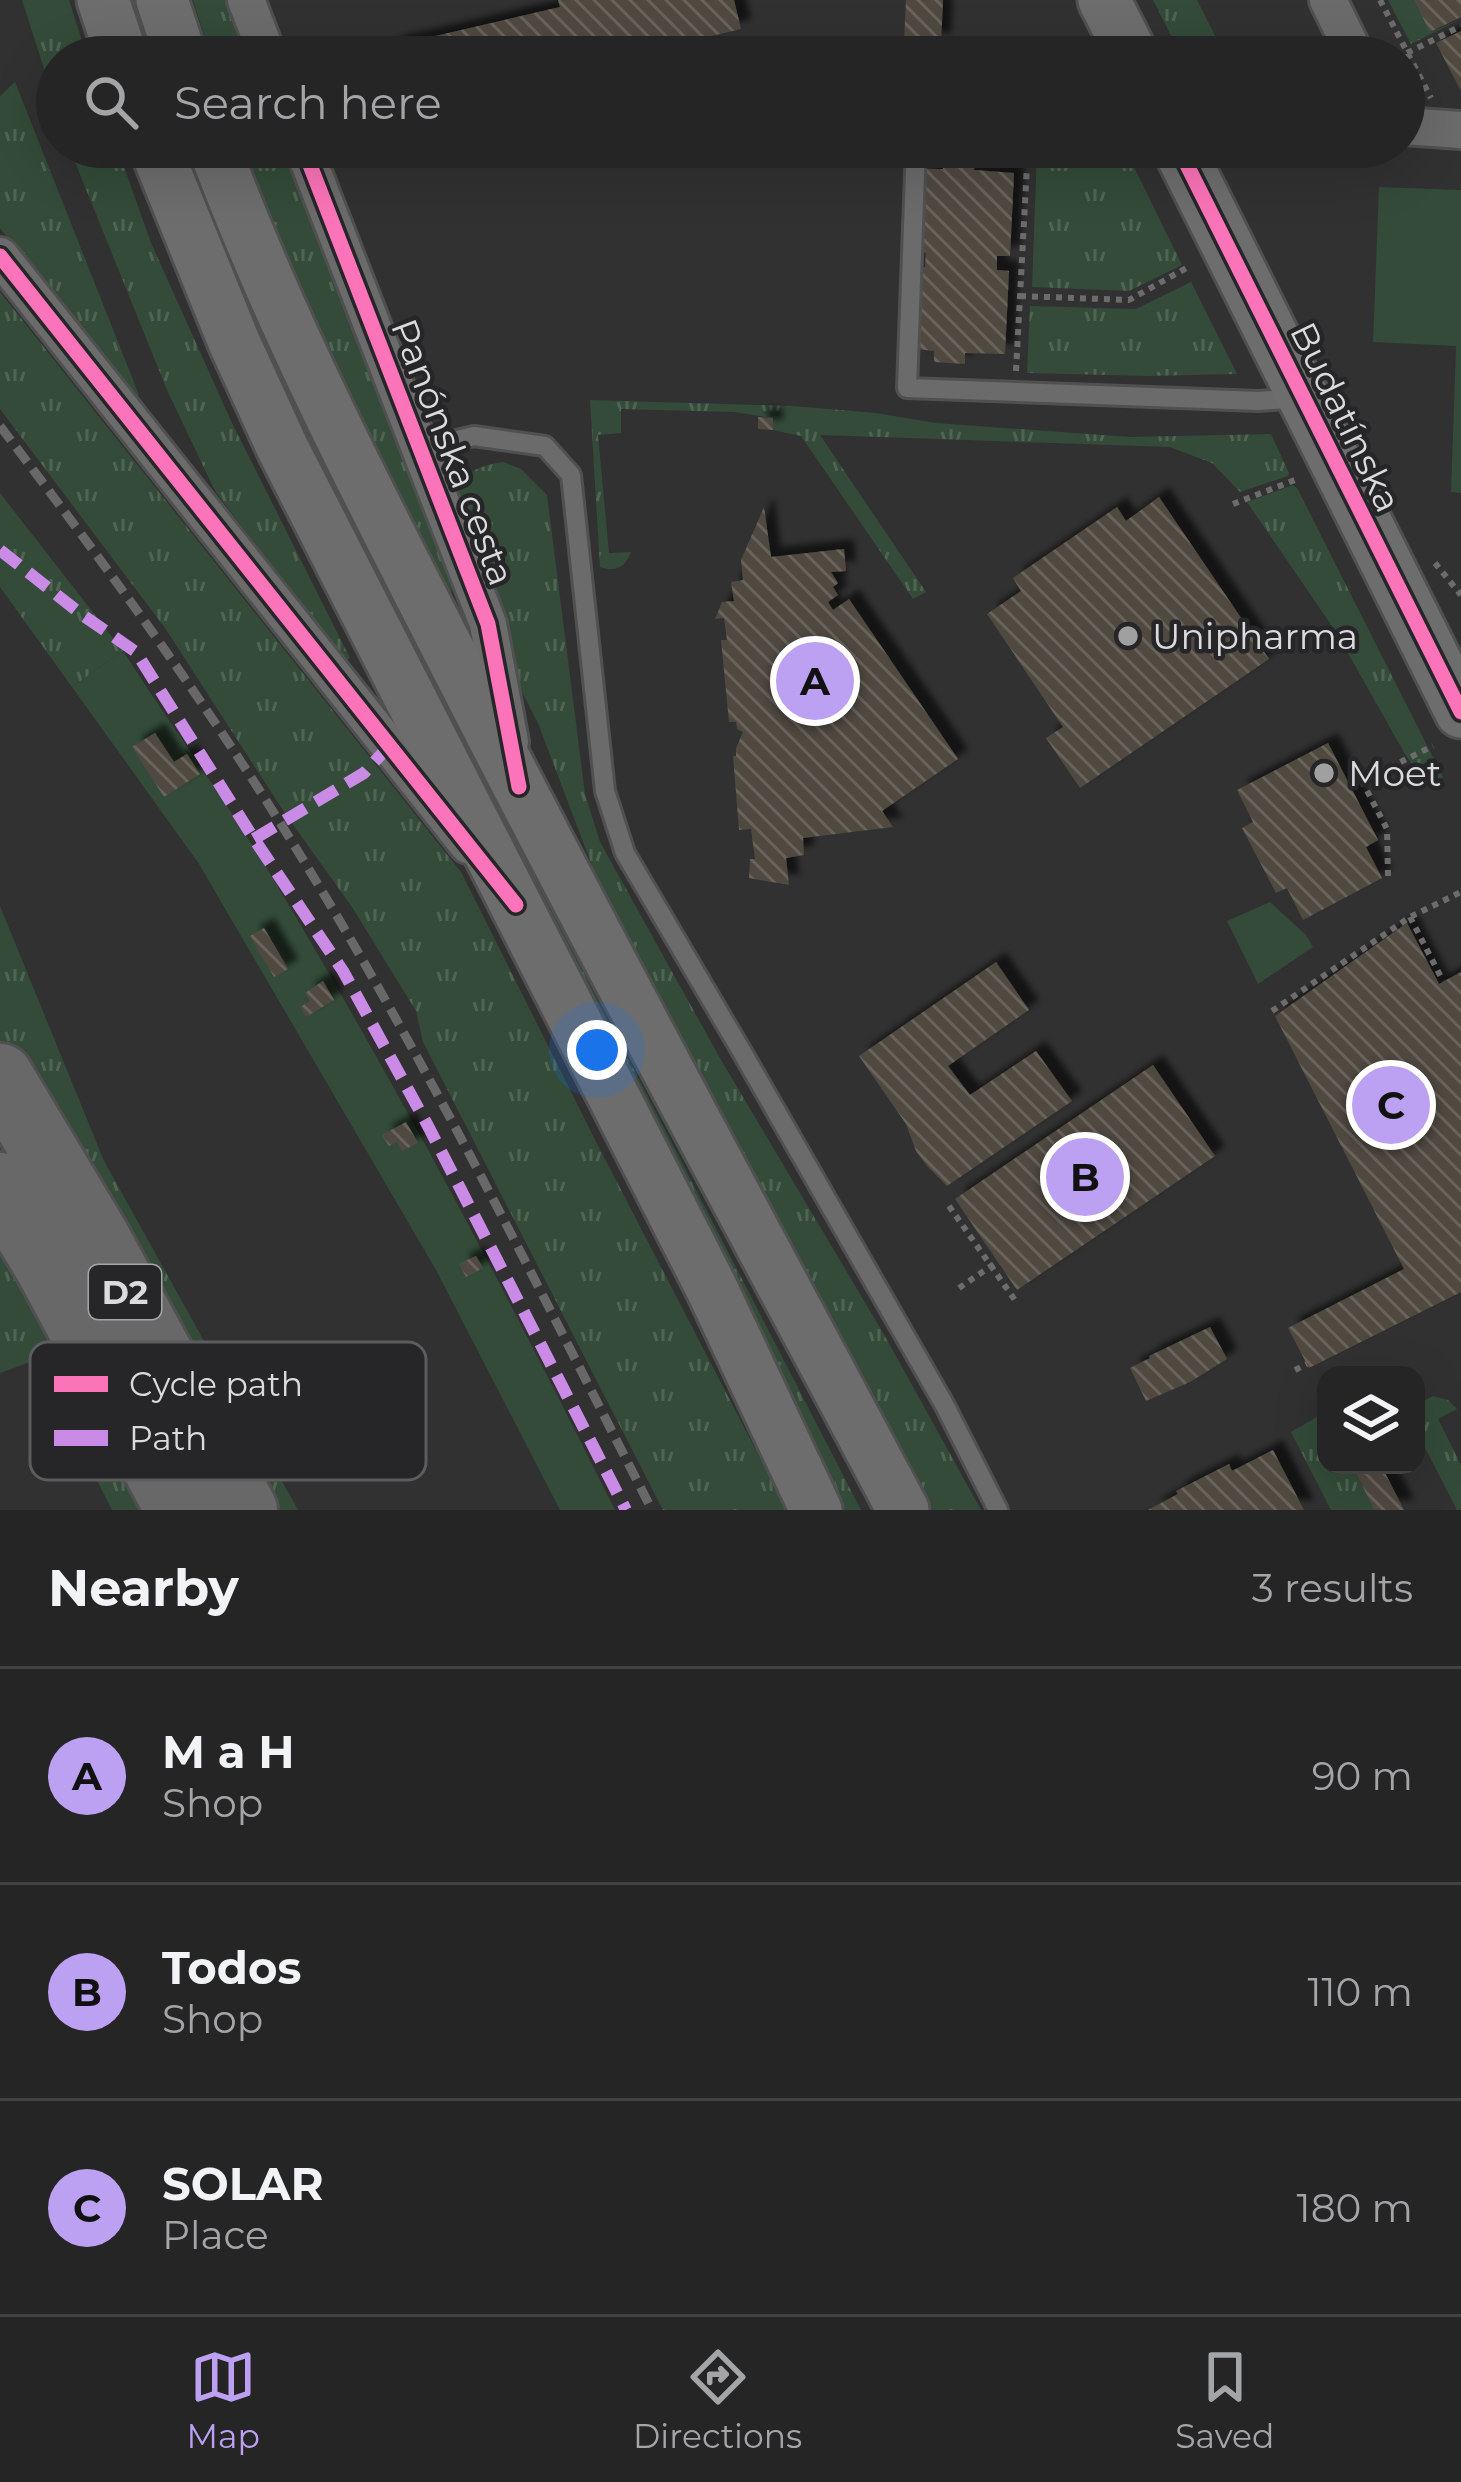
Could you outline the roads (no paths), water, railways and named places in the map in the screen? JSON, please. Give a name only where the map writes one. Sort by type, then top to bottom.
[{"type":"highway","name":"D2","points":[[0,1077],[153,1342]]},
{"type":"highway","name":"D2","points":[[0,1186],[89,1342]]},
{"type":"highway","name":"D2","points":[[163,1480],[179,1510]]},
{"type":"highway","name":"D2","points":[[228,1480],[244,1510]]},
{"type":"main road","points":[[103,0],[115,36]]},
{"type":"main road","points":[[162,0],[175,36]]},
{"type":"main road","points":[[1104,0],[1122,36]]},
{"type":"main road","points":[[164,168],[283,449],[711,1287],[816,1510]]},
{"type":"main road","name":"Panónska cesta","points":[[222,168],[335,429],[518,787],[903,1510]]},
{"type":"main road","name":"Budatínska","points":[[1189,168],[1304,398],[1447,729]]},
{"type":"street","points":[[246,0],[260,36]]},
{"type":"street","points":[[1328,0],[1345,36]]},
{"type":"street","name":"Panónska cesta","points":[[310,168],[488,624],[518,787]]},
{"type":"street","points":[[0,256],[515,905]]},
{"type":"lane","points":[[915,168],[907,388],[1259,401],[1304,398]]},
{"type":"lane","points":[[419,449],[474,436],[545,446],[571,475],[605,790],[625,853],[944,1404],[998,1510]]},
{"type":"railway","points":[[0,426],[179,670],[330,905],[473,1161],[652,1510]]},
{"type":"place","name":"Unipharma","points":[[1128,636]]},
{"type":"place","name":"M a H","points":[[815,681]]},
{"type":"place","name":"Moet","points":[[1324,773]]},
{"type":"place","name":"SOLAR","points":[[1391,1105]]},
{"type":"place","name":"Todos","points":[[1085,1177]]}]
